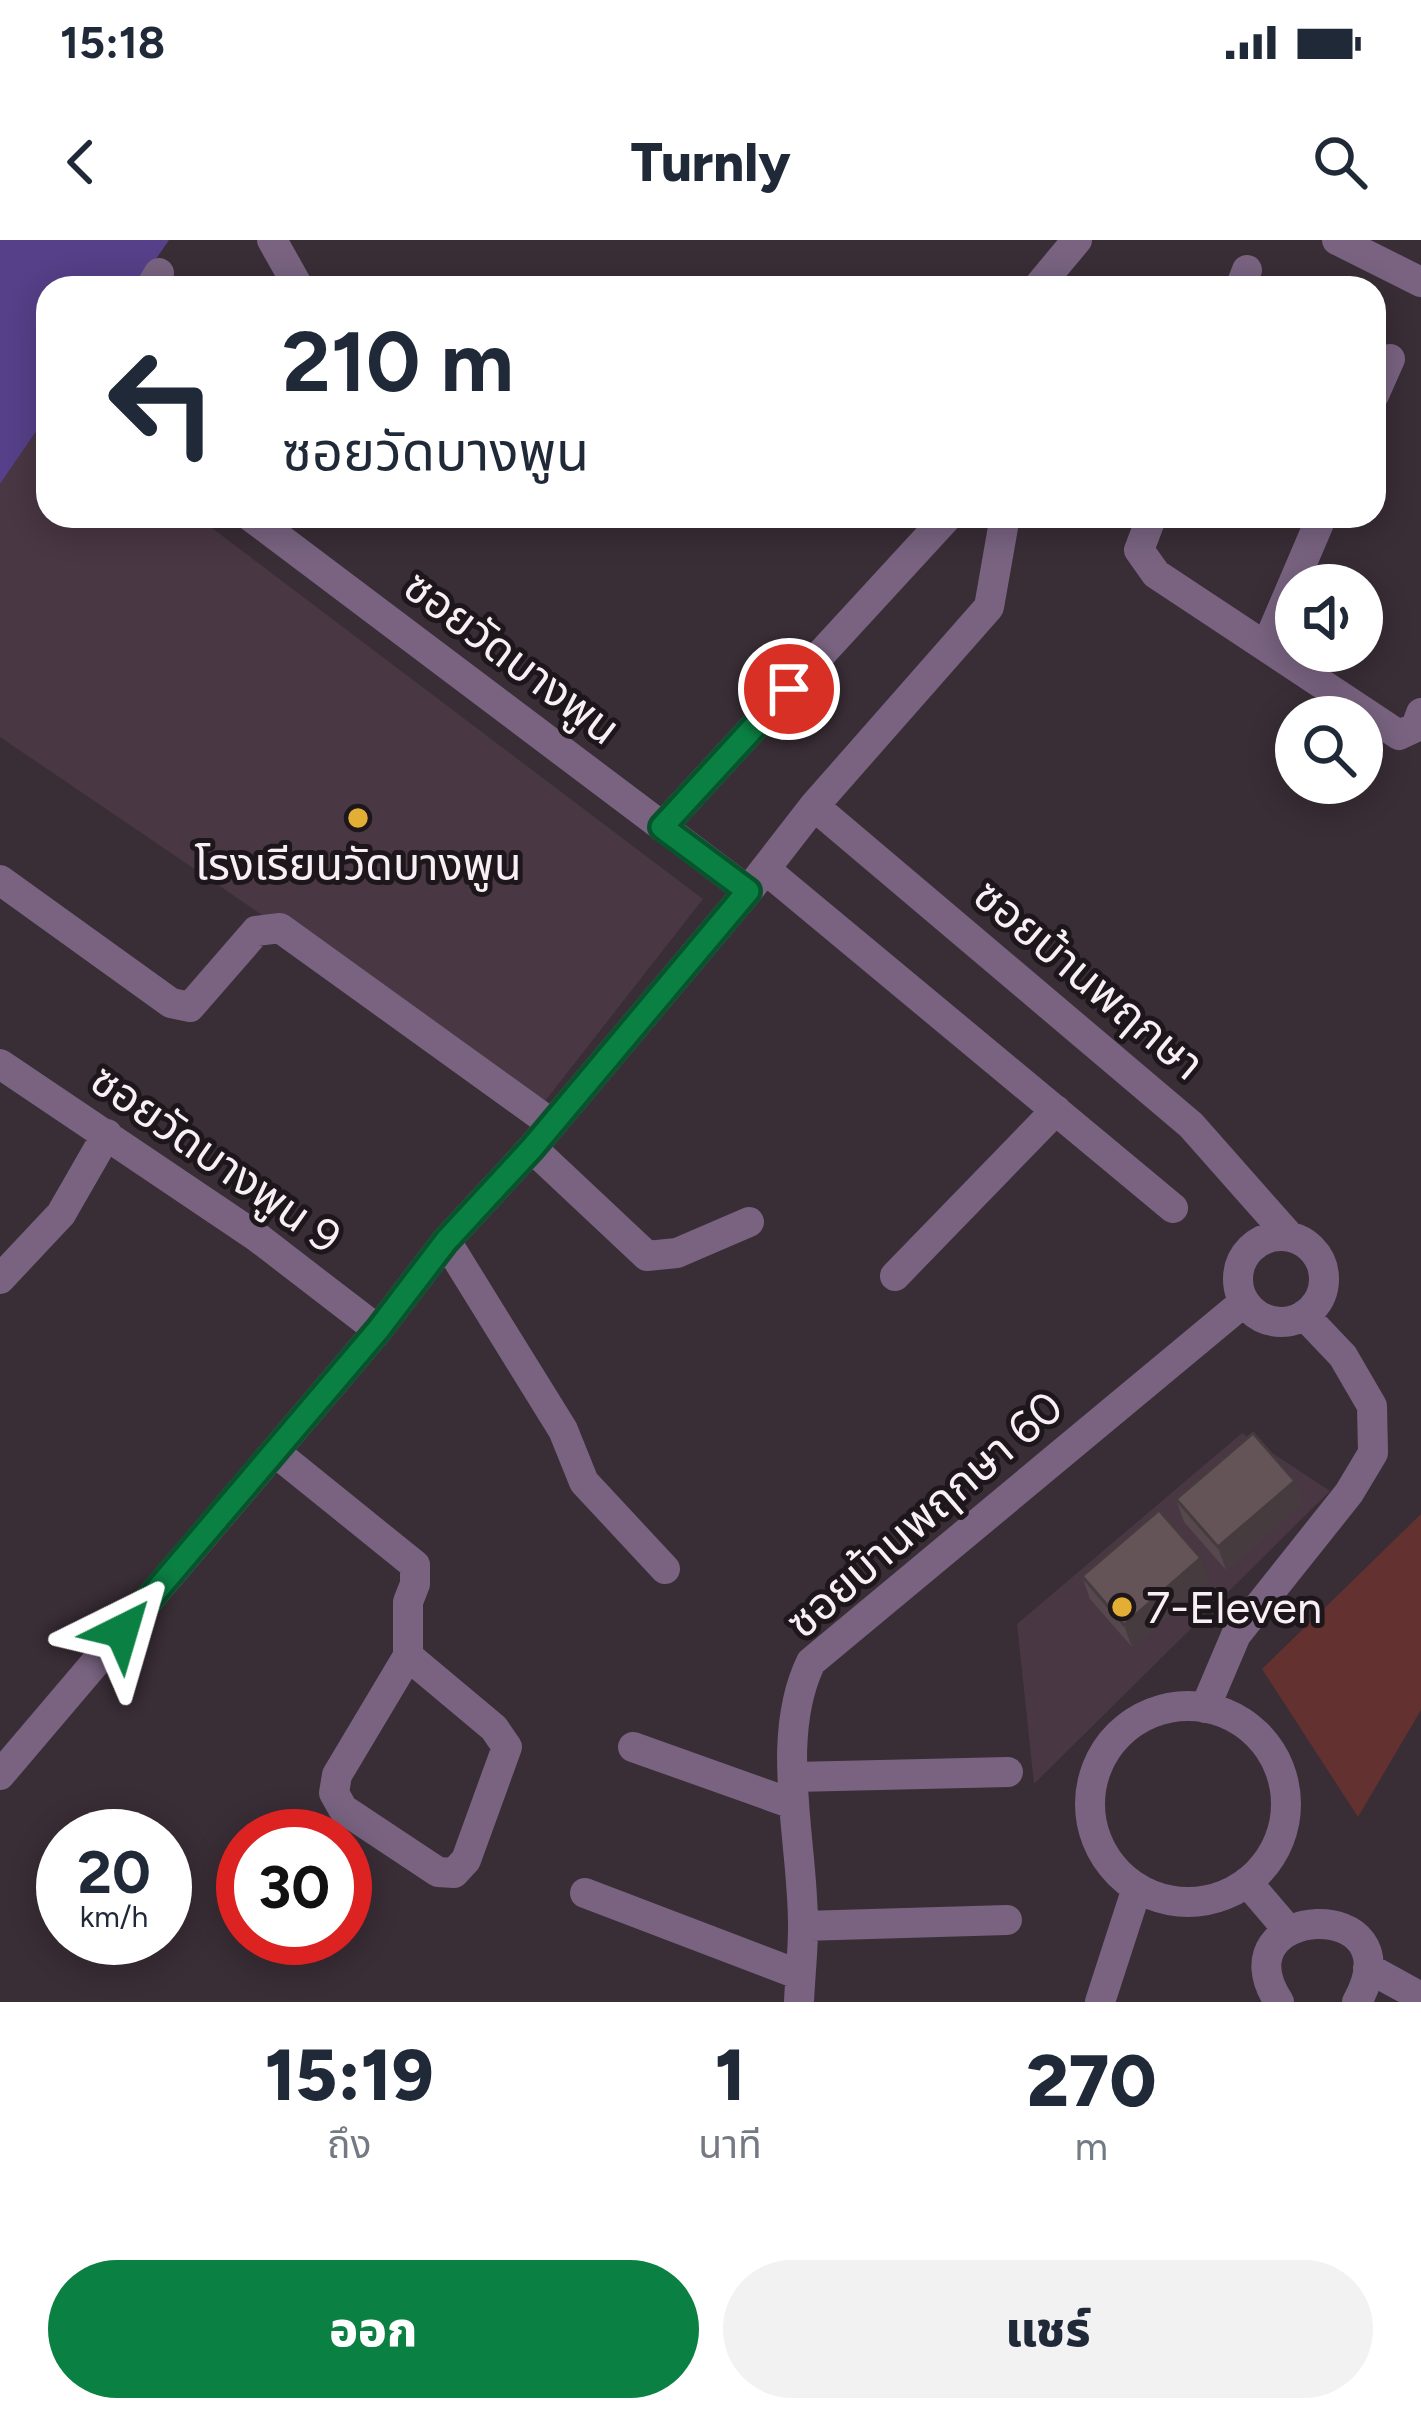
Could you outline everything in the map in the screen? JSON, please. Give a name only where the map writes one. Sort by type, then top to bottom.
[{"type":"street","points":[[272,240],[292,276]]},
{"type":"street","points":[[1046,276],[1077,240]]},
{"type":"street","points":[[1337,240],[1421,282]]},
{"type":"street","points":[[1386,367],[1390,358]]},
{"type":"street","name":"ซอยวัดบางพูน","points":[[276,528],[662,827],[757,880],[1056,1111],[1173,1208]]},
{"type":"street","points":[[662,827],[937,528]]},
{"type":"street","points":[[0,1775],[378,1330],[446,1241],[542,1136],[814,806],[989,607],[1002,528]]},
{"type":"street","points":[[1148,528],[1139,550],[1156,574],[1399,735],[1416,727],[1421,713]]},
{"type":"street","points":[[1267,647],[1317,528]]},
{"type":"street","name":"ซอยบ้านพฤกษา","points":[[814,806],[1191,1124],[1290,1237],[1305,1242],[1323,1271],[1323,1288],[1304,1316]]},
{"type":"street","points":[[0,880],[170,1003],[190,1007],[256,932],[280,928],[542,1136],[647,1256],[676,1253],[749,1222]]},
{"type":"street","name":"ซอยวัดบางพูน 9","points":[[0,1064],[257,1237],[378,1330]]},
{"type":"street","points":[[895,1276],[1056,1111]]},
{"type":"street","points":[[0,1279],[61,1214],[107,1134]]},
{"type":"street","points":[[1205,1708],[1236,1635],[1349,1493],[1373,1453],[1372,1406],[1343,1356],[1304,1316],[1288,1322],[1254,1315],[1238,1287],[1245,1255],[1258,1243],[1290,1237]]},
{"type":"street","points":[[446,1241],[563,1430],[584,1482],[665,1569]]},
{"type":"street","name":"ซอยบ้านพฤกษา 60","points":[[799,1988],[803,1926],[793,1791],[796,1692],[811,1663],[1244,1302]]},
{"type":"street","points":[[275,1452],[415,1565],[415,1584],[407,1602],[408,1657],[338,1775],[334,1793],[343,1809],[438,1872],[454,1873],[466,1860],[507,1747],[494,1728],[408,1657]]},
{"type":"street","points":[[1167,1708],[1205,1708],[1240,1721],[1256,1733],[1277,1764],[1285,1820],[1271,1855],[1247,1882],[1199,1901],[1167,1900],[1137,1888],[1108,1863],[1092,1827],[1091,1789],[1095,1770],[1116,1737],[1131,1724],[1167,1708]]},
{"type":"street","points":[[633,1747],[793,1791],[1008,1772]]},
{"type":"street","points":[[1247,1882],[1289,1930]]},
{"type":"street","points":[[1100,2002],[1137,1888]]},
{"type":"street","points":[[585,1893],[799,1988]]},
{"type":"street","points":[[803,1926],[1007,1920]]},
{"type":"street","points":[[1280,2002],[1268,1975],[1270,1958],[1289,1930],[1323,1921],[1354,1936],[1368,1968],[1366,1986],[1357,2002]]},
{"type":"street","points":[[1368,1968],[1421,1997]]},
{"type":"shaded area","points":[[0,240],[169,240],[144,276],[36,276],[36,432],[0,484]]},
{"type":"shaded area","name":"โรงเรียนวัดบางพูน","points":[[36,432],[36,528],[212,528],[703,899],[542,1105],[0,737],[0,484]]},
{"type":"shaded area","points":[[1242,1433],[1330,1491],[1034,1784],[1017,1624]]},
{"type":"shaded area","points":[[1421,1514],[1421,1710],[1358,1817],[1262,1669]]},
{"type":"building","points":[[1253,1433],[1295,1481],[1218,1547],[1176,1499]]},
{"type":"building","points":[[1159,1510],[1201,1558],[1124,1625],[1082,1576]]},
{"type":"place","name":"โรงเรียนวัดบางพูน","points":[[358,818]]},
{"type":"place","name":"7-Eleven","points":[[1122,1607]]},
{"type":"route","points":[[122,1631],[378,1330],[446,1241],[532,1148],[748,891],[662,827],[789,689]]}]
